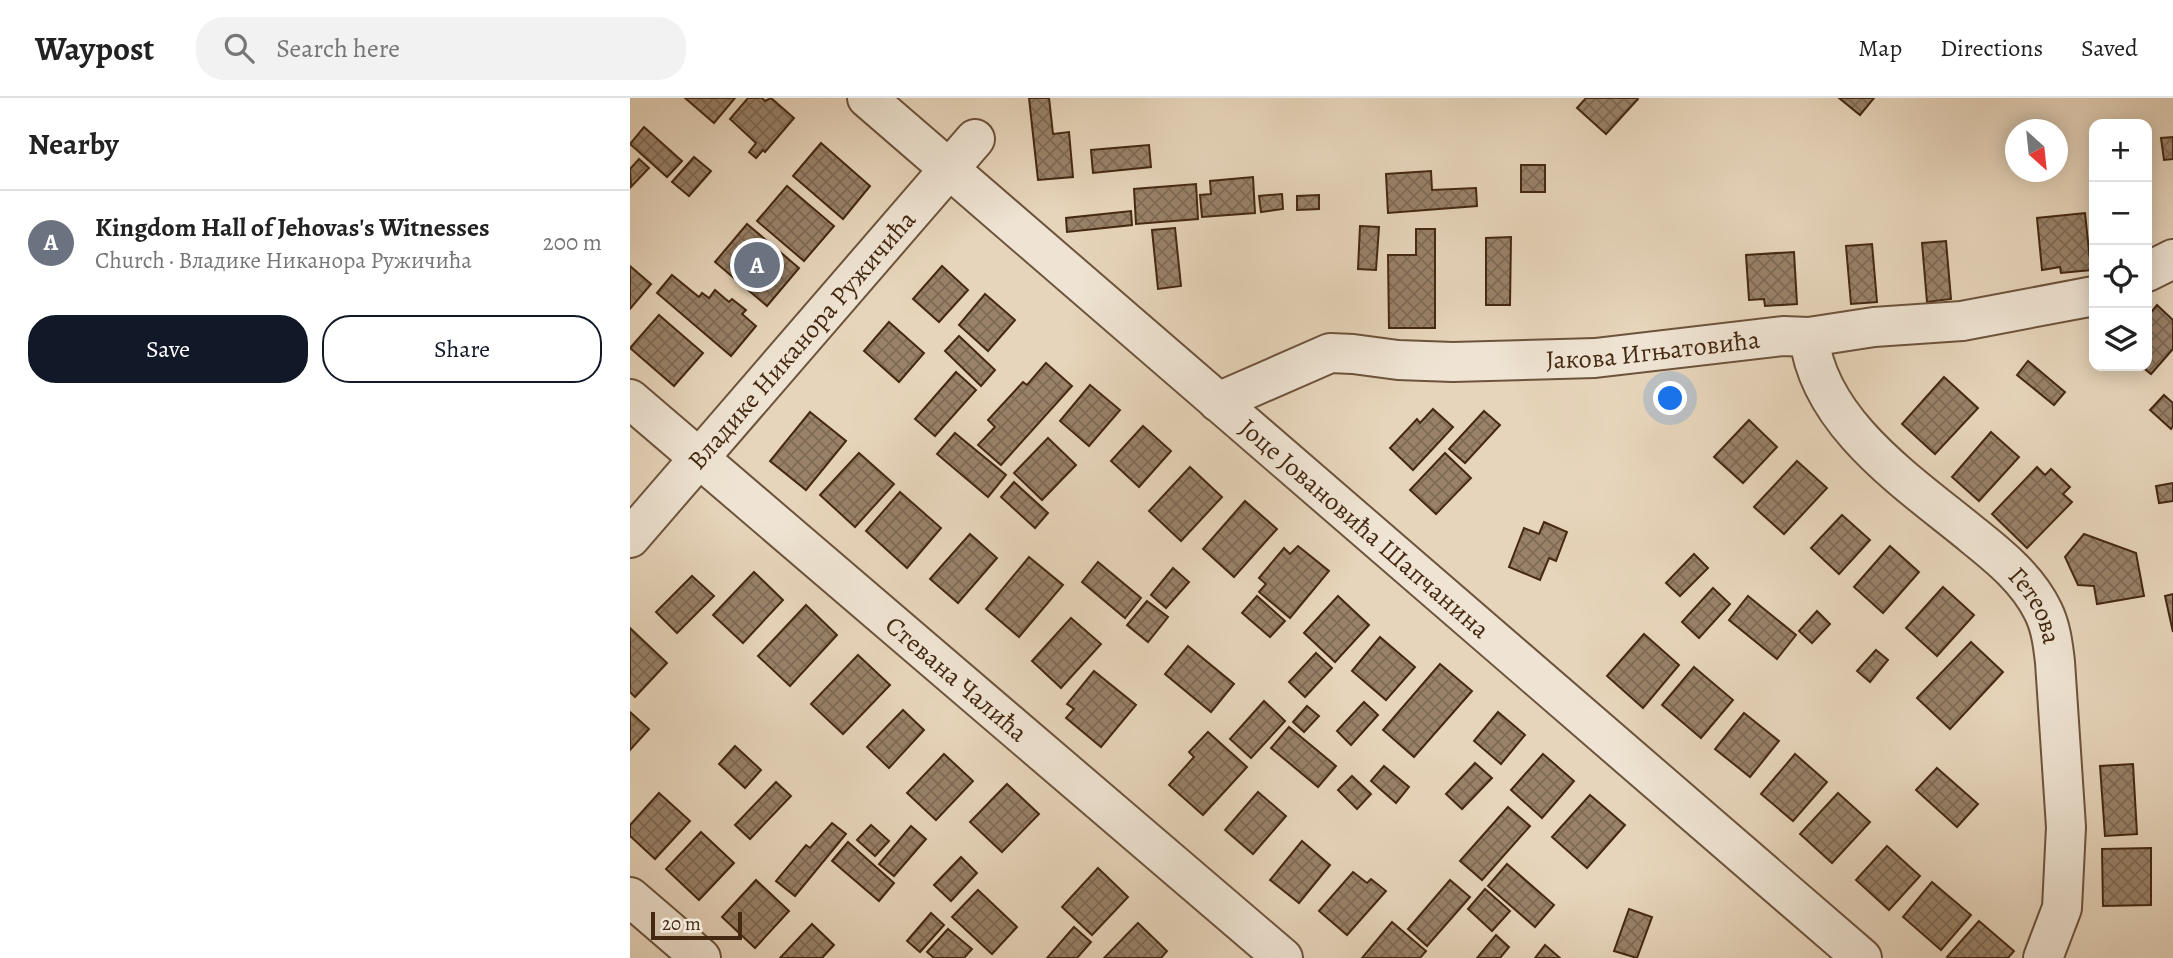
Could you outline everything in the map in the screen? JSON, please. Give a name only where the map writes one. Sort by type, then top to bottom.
[{"type":"street","name":"Јоце Јовановића Шапчанина","points":[[867,98],[1862,958]]},
{"type":"street","name":"Владике Никанора Ружичића","points":[[630,538],[975,139]]},
{"type":"street","points":[[2152,270],[2173,259]]},
{"type":"street","name":"Јакова Игњатовића","points":[[1218,402],[1330,353],[1453,362],[1641,354],[1783,336],[1809,337],[1874,327],[1962,321],[2089,297]]},
{"type":"street","name":"Гетеова","points":[[1809,337],[1816,373],[1838,411],[1881,459],[1996,554],[2025,583],[2043,611],[2052,636],[2055,662],[2066,827],[2062,908],[2043,958]]},
{"type":"street","name":"Стевана Чалића","points":[[630,399],[1283,958]]},
{"type":"street","points":[[630,897],[701,958]]},
{"type":"building","points":[[685,98],[735,98],[714,123]]},
{"type":"building","points":[[748,98],[762,98],[765,101],[771,98],[794,118],[765,152],[763,150],[756,158],[749,152],[756,143],[730,119]]},
{"type":"building","points":[[1029,98],[1049,98],[1053,134],[1069,132],[1073,177],[1038,180]]},
{"type":"building","points":[[1586,98],[1638,99],[1606,134],[1577,108]]},
{"type":"building","points":[[1839,98],[1874,98],[1860,115]]},
{"type":"building","points":[[644,127],[682,161],[667,177],[630,144]]},
{"type":"building","points":[[2173,137],[2173,159],[2164,160],[2161,138]]},
{"type":"building","points":[[821,143],[870,186],[843,219],[793,176]]},
{"type":"building","points":[[1149,145],[1151,167],[1093,173],[1091,150]]},
{"type":"building","points":[[694,157],[711,171],[689,196],[672,182]]},
{"type":"building","points":[[639,159],[649,168],[631,187],[630,169]]},
{"type":"building","points":[[1521,165],[1545,165],[1545,192],[1521,192]]},
{"type":"building","points":[[1431,171],[1432,190],[1476,188],[1477,206],[1388,213],[1386,174]]},
{"type":"building","points":[[1253,177],[1255,213],[1202,217],[1200,195],[1211,194],[1210,181]]},
{"type":"building","points":[[1196,184],[1198,219],[1136,224],[1134,189]]},
{"type":"building","points":[[787,186],[834,226],[804,261],[757,221]]},
{"type":"building","points":[[1282,194],[1283,209],[1261,212],[1259,196]]},
{"type":"building","points":[[1319,195],[1319,209],[1297,210],[1297,196]]},
{"type":"building","points":[[1131,211],[1132,225],[1067,232],[1066,218]]},
{"type":"building","points":[[2085,213],[2089,270],[2061,273],[2060,267],[2042,270],[2037,218]]},
{"type":"building","points":[[747,224],[799,268],[767,306],[715,262]]},
{"type":"building","points":[[1360,226],[1379,227],[1376,270],[1358,269]]},
{"type":"building","points":[[1175,228],[1181,286],[1158,289],[1152,230]]},
{"type":"building","points":[[1416,229],[1435,229],[1435,328],[1389,328],[1388,255],[1416,255]]},
{"type":"building","points":[[1511,237],[1510,305],[1486,305],[1486,238]]},
{"type":"building","points":[[1946,241],[1951,299],[1927,302],[1922,243]]},
{"type":"building","points":[[1872,244],[1877,302],[1851,304],[1846,246]]},
{"type":"building","points":[[1794,252],[1797,304],[1765,306],[1764,299],[1749,300],[1746,255]]},
{"type":"building","points":[[630,266],[651,284],[630,309]]},
{"type":"building","points":[[942,266],[968,290],[939,322],[913,299]]},
{"type":"building","points":[[672,275],[699,297],[702,293],[709,298],[715,290],[729,302],[732,299],[746,310],[742,314],[756,326],[731,356],[657,293]]},
{"type":"building","points":[[985,294],[1015,320],[988,351],[959,325]]},
{"type":"building","points":[[2157,305],[2173,320],[2173,349],[2151,374],[2147,371],[2152,371],[2152,311]]},
{"type":"building","points":[[659,315],[703,353],[674,386],[630,348]]},
{"type":"building","points":[[889,322],[924,353],[899,382],[864,351]]},
{"type":"building","points":[[959,336],[995,370],[981,386],[945,351]]},
{"type":"building","points":[[2028,361],[2065,392],[2054,405],[2017,375]]},
{"type":"building","points":[[1046,363],[1072,386],[1001,465],[978,445],[995,427],[988,420],[1023,382],[1027,385]]},
{"type":"building","points":[[956,372],[976,390],[935,436],[915,419]]},
{"type":"building","points":[[1944,377],[1978,408],[1935,454],[1902,424]]},
{"type":"building","points":[[1090,385],[1120,410],[1089,446],[1060,421]]},
{"type":"building","points":[[2164,395],[2173,403],[2171,429],[2150,410]]},
{"type":"building","points":[[1433,409],[1453,427],[1413,470],[1390,448],[1417,419],[1420,423]]},
{"type":"building","points":[[1484,411],[1500,425],[1465,463],[1449,449]]},
{"type":"building","points":[[810,412],[846,441],[806,490],[770,461]]},
{"type":"building","points":[[1749,420],[1777,447],[1743,483],[1714,457]]},
{"type":"building","points":[[1143,426],[1171,451],[1139,487],[1111,461]]},
{"type":"building","points":[[1991,432],[2019,457],[1979,501],[1952,477]]},
{"type":"building","points":[[955,433],[1006,475],[988,497],[937,454]]},
{"type":"building","points":[[1048,438],[1076,465],[1042,500],[1014,473]]},
{"type":"building","points":[[859,453],[894,484],[855,527],[820,495]]},
{"type":"building","points":[[1445,453],[1471,478],[1436,514],[1410,490]]},
{"type":"building","points":[[1797,461],[1827,488],[1784,534],[1754,507]]},
{"type":"building","points":[[1190,467],[1222,497],[1181,541],[1149,511]]},
{"type":"building","points":[[2037,467],[2045,475],[2051,469],[2070,487],[2063,494],[2072,502],[2027,548],[1992,514]]},
{"type":"building","points":[[1014,482],[1048,513],[1035,528],[1001,497]]},
{"type":"building","points":[[2173,483],[2173,501],[2159,503],[2156,486]]},
{"type":"building","points":[[900,492],[941,528],[907,568],[866,531]]},
{"type":"building","points":[[1245,501],[1277,529],[1234,577],[1203,549]]},
{"type":"building","points":[[1842,515],[1870,540],[1839,574],[1811,548]]},
{"type":"building","points":[[1544,522],[1567,532],[1556,561],[1549,558],[1540,580],[1509,567],[1524,528],[1539,534]]},
{"type":"building","points":[[970,534],[997,558],[958,603],[930,579]]},
{"type":"building","points":[[2084,534],[2136,553],[2144,596],[2097,604],[2094,586],[2078,585],[2065,557]]},
{"type":"building","points":[[1298,546],[1329,571],[1290,618],[1259,592],[1266,584],[1259,578],[1284,548],[1290,554]]},
{"type":"building","points":[[1890,546],[1919,572],[1883,613],[1854,587]]},
{"type":"building","points":[[1694,554],[1708,568],[1680,596],[1666,583]]},
{"type":"building","points":[[1029,557],[1063,585],[1019,637],[986,609]]},
{"type":"building","points":[[1098,562],[1141,598],[1125,618],[1082,582]]},
{"type":"building","points":[[1173,568],[1189,582],[1166,608],[1151,595]]},
{"type":"building","points":[[754,572],[783,600],[743,643],[713,615]]},
{"type":"building","points":[[692,576],[714,596],[677,633],[656,612]]},
{"type":"building","points":[[1943,587],[1974,615],[1937,656],[1906,628]]},
{"type":"building","points":[[1713,588],[1730,604],[1699,638],[1682,622]]},
{"type":"building","points":[[2173,594],[2173,632],[2165,596]]},
{"type":"building","points":[[1257,596],[1285,621],[1270,637],[1242,613]]},
{"type":"building","points":[[1338,596],[1369,625],[1335,662],[1304,633]]},
{"type":"building","points":[[1748,596],[1796,635],[1777,659],[1729,620]]},
{"type":"building","points":[[1147,601],[1168,617],[1148,642],[1127,625]]},
{"type":"building","points":[[806,605],[837,635],[790,686],[758,656]]},
{"type":"building","points":[[1817,611],[1830,624],[1812,643],[1799,631]]},
{"type":"building","points":[[1071,618],[1101,644],[1061,688],[1032,661]]},
{"type":"building","points":[[630,628],[667,663],[635,697],[630,692]]},
{"type":"building","points":[[1644,634],[1679,665],[1643,708],[1607,676]]},
{"type":"building","points":[[1380,637],[1415,667],[1386,700],[1352,671]]},
{"type":"building","points":[[1971,642],[2003,672],[1950,729],[1917,698]]},
{"type":"building","points":[[1188,646],[1234,684],[1211,712],[1165,674]]},
{"type":"building","points":[[1876,650],[1888,660],[1870,682],[1857,671]]},
{"type":"building","points":[[1316,653],[1332,668],[1305,697],[1289,682]]},
{"type":"building","points":[[858,655],[890,685],[843,734],[811,704]]},
{"type":"building","points":[[1440,664],[1472,691],[1414,757],[1383,730]]},
{"type":"building","points":[[1694,667],[1733,700],[1701,738],[1662,705]]},
{"type":"building","points":[[1094,671],[1136,705],[1101,747],[1066,718],[1074,709],[1067,704]]},
{"type":"building","points":[[1264,701],[1285,721],[1251,758],[1230,739]]},
{"type":"building","points":[[1364,702],[1378,715],[1351,745],[1337,731]]},
{"type":"building","points":[[1307,706],[1319,716],[1304,732],[1293,722]]},
{"type":"building","points":[[903,710],[924,730],[889,768],[867,747]]},
{"type":"building","points":[[630,712],[649,729],[630,750]]},
{"type":"building","points":[[1498,712],[1525,735],[1501,764],[1474,741]]},
{"type":"building","points":[[1744,713],[1779,741],[1750,777],[1715,749]]},
{"type":"building","points":[[1289,727],[1336,766],[1318,787],[1271,748]]},
{"type":"building","points":[[1208,732],[1247,767],[1203,815],[1169,785],[1194,757],[1189,752]]},
{"type":"building","points":[[735,746],[761,770],[745,788],[719,764]]},
{"type":"building","points":[[944,754],[973,781],[936,820],[907,793]]},
{"type":"building","points":[[1543,754],[1574,781],[1542,818],[1511,790]]},
{"type":"building","points":[[1795,754],[1827,782],[1793,821],[1761,794]]},
{"type":"building","points":[[1475,763],[1492,778],[1462,809],[1446,794]]},
{"type":"building","points":[[2133,764],[2137,834],[2105,836],[2100,766]]},
{"type":"building","points":[[1384,766],[1409,787],[1396,803],[1371,781]]},
{"type":"building","points":[[1937,768],[1978,804],[1957,827],[1916,790]]},
{"type":"building","points":[[1352,776],[1371,794],[1357,809],[1338,790]]},
{"type":"building","points":[[776,782],[791,796],[750,839],[735,825]]},
{"type":"building","points":[[1007,784],[1039,814],[1002,852],[970,822]]},
{"type":"building","points":[[1258,792],[1286,816],[1253,854],[1225,830]]},
{"type":"building","points":[[659,793],[690,821],[655,859],[630,836],[630,825]]},
{"type":"building","points":[[1838,793],[1870,822],[1832,863],[1800,834]]},
{"type":"building","points":[[1590,795],[1625,825],[1587,868],[1552,837]]},
{"type":"building","points":[[1508,807],[1530,826],[1482,880],[1460,861]]},
{"type":"building","points":[[832,823],[846,834],[795,896],[776,881],[806,845],[810,848]]},
{"type":"building","points":[[871,825],[889,841],[875,856],[857,840]]},
{"type":"building","points":[[911,826],[926,839],[894,876],[879,864]]},
{"type":"building","points":[[701,832],[734,863],[699,900],[666,869]]},
{"type":"building","points":[[1302,841],[1330,865],[1299,903],[1270,880]]},
{"type":"building","points":[[848,842],[894,883],[879,901],[832,861]]},
{"type":"building","points":[[1887,846],[1920,876],[1889,910],[1856,880]]},
{"type":"building","points":[[2151,848],[2151,905],[2103,906],[2102,849]]},
{"type":"building","points":[[961,857],[977,873],[951,901],[934,885]]},
{"type":"building","points":[[1507,864],[1554,905],[1535,927],[1488,886]]},
{"type":"building","points":[[1098,868],[1128,897],[1092,935],[1062,907]]},
{"type":"building","points":[[1353,872],[1367,883],[1371,879],[1386,891],[1347,935],[1319,911]]},
{"type":"building","points":[[756,880],[789,911],[755,948],[722,917]]},
{"type":"building","points":[[1450,880],[1470,897],[1427,946],[1408,929]]},
{"type":"building","points":[[1932,882],[1971,915],[1941,950],[1903,917]]},
{"type":"building","points":[[1485,889],[1510,911],[1492,931],[1468,909]]},
{"type":"building","points":[[978,890],[1017,927],[992,954],[952,917]]},
{"type":"building","points":[[1629,909],[1652,917],[1637,958],[1614,951]]},
{"type":"building","points":[[931,913],[944,925],[920,952],[907,941]]},
{"type":"building","points":[[1979,921],[2014,951],[2008,958],[1947,957]]},
{"type":"building","points":[[1392,922],[1426,951],[1420,958],[1362,958]]},
{"type":"building","points":[[1138,923],[1167,951],[1161,958],[1104,958]]},
{"type":"building","points":[[812,924],[834,945],[822,958],[780,958]]},
{"type":"building","points":[[1074,927],[1091,942],[1077,958],[1047,958]]},
{"type":"building","points":[[948,929],[972,949],[964,958],[934,958],[927,952]]},
{"type":"building","points":[[1496,935],[1509,947],[1500,958],[1477,958]]},
{"type":"building","points":[[1545,945],[1560,958],[1535,958]]},
{"type":"place","name":"Kingdom Hall of Jehovas's Witnesses","points":[[757,265]]}]
